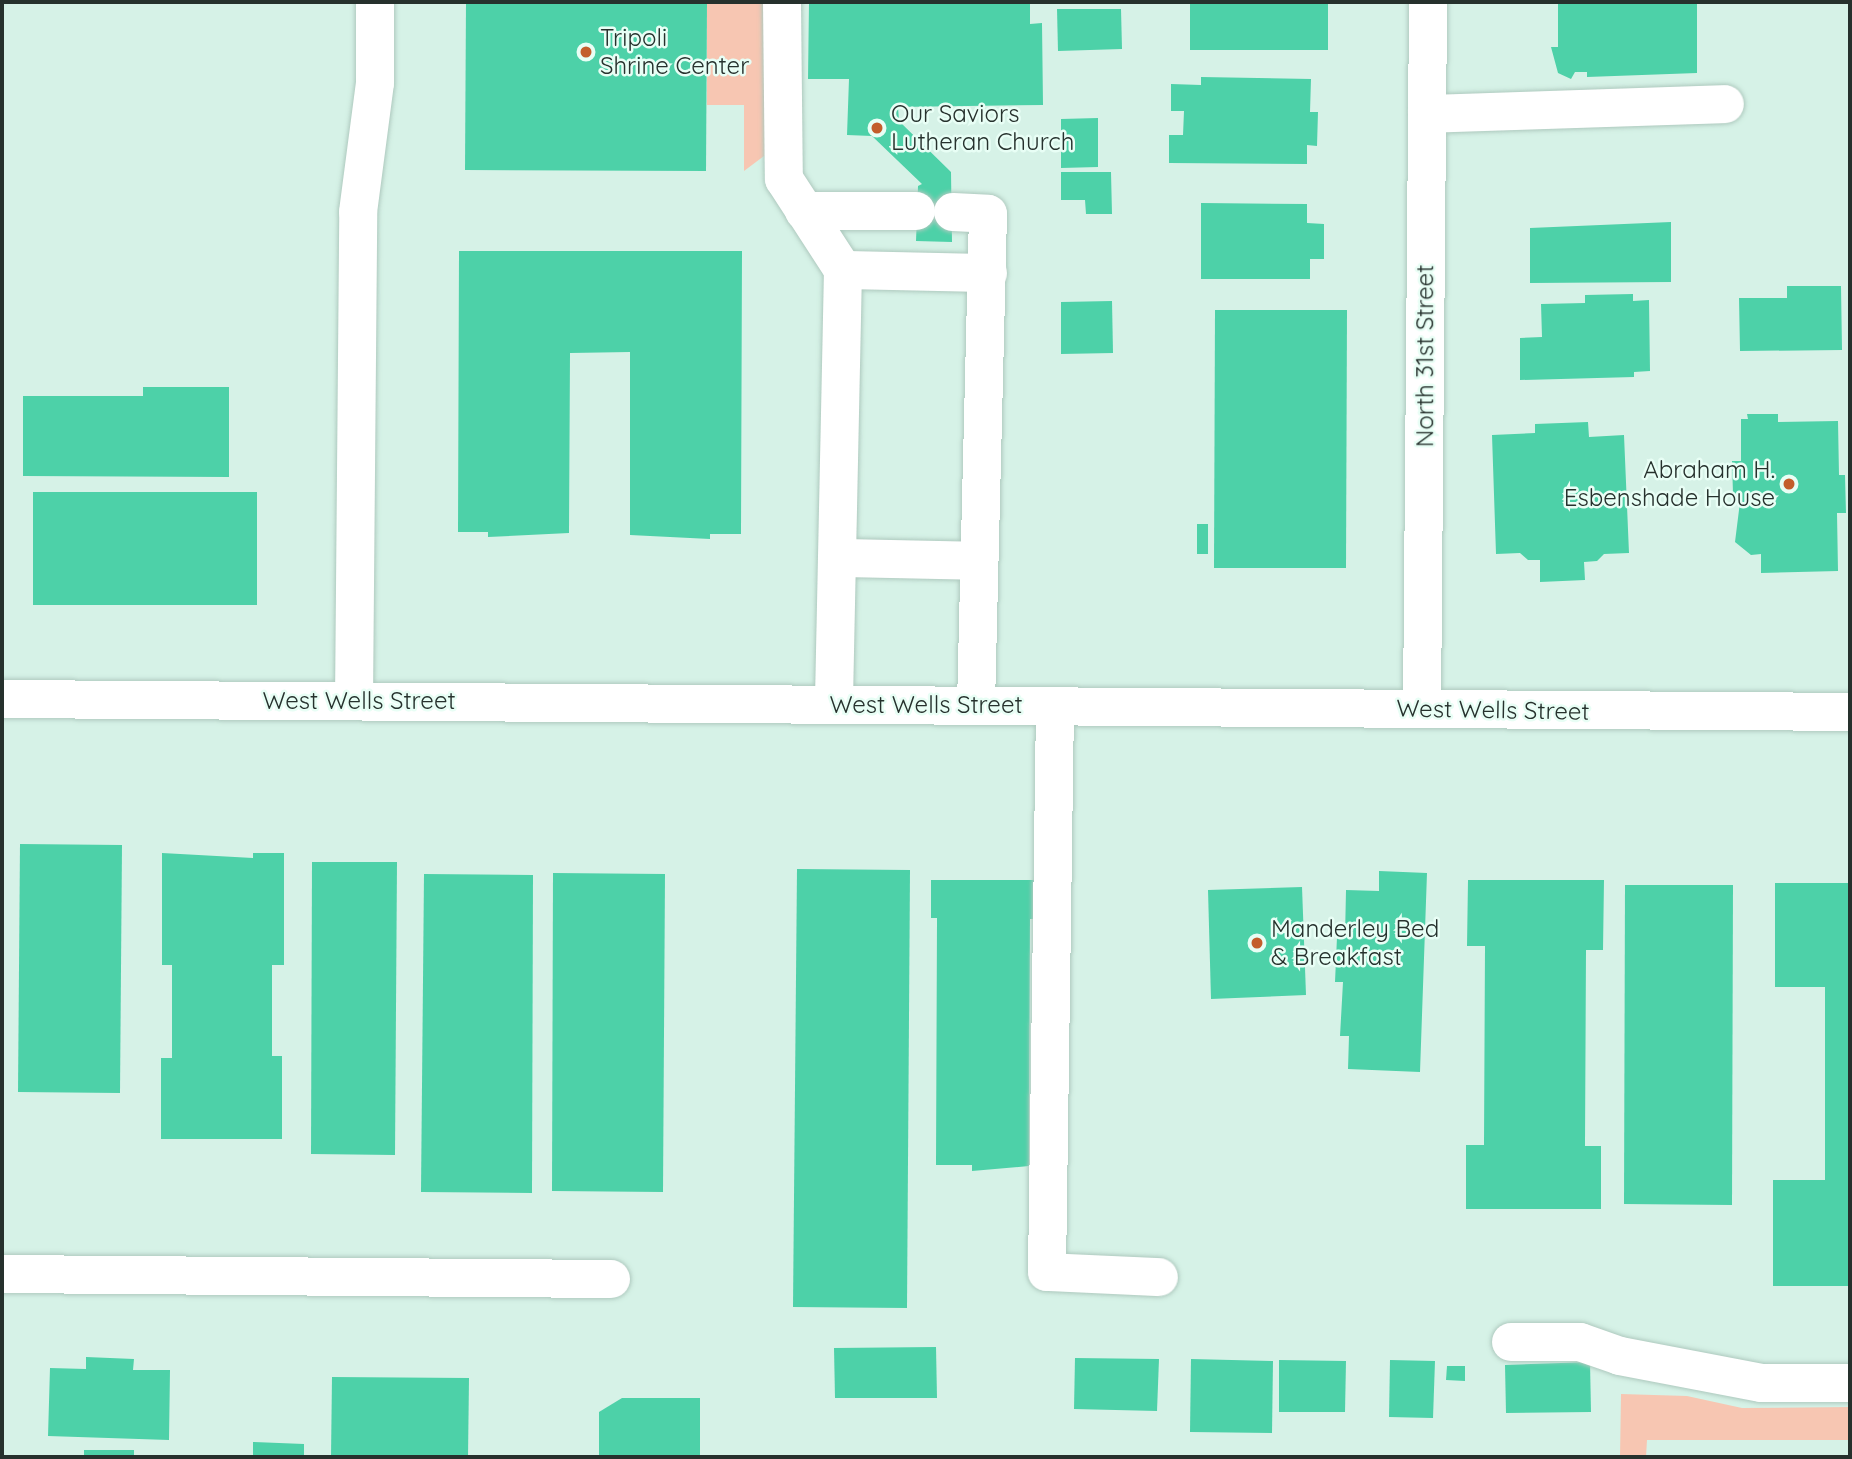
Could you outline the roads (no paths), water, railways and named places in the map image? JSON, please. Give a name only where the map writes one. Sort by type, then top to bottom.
[{"type":"street","points":[[354,701],[358,212],[375,83],[375,2]]},
{"type":"street","points":[[782,2],[784,179],[843,270],[834,704]]},
{"type":"street","name":"North 31st Street","points":[[1422,709],[1427,2]]},
{"type":"street","points":[[1427,114],[1725,104]]},
{"type":"street","points":[[804,211],[935,211],[988,214],[976,706]]},
{"type":"street","points":[[843,270],[988,273]]},
{"type":"street","points":[[839,558],[979,561]]},
{"type":"street","name":"West Wells Street","points":[[2,699],[1850,712]]},
{"type":"street","points":[[1055,706],[1047,1272],[1159,1277]]},
{"type":"street","points":[[2,1274],[611,1279]]},
{"type":"street","points":[[1511,1342],[1580,1342],[1620,1356],[1761,1383],[1850,1383]]},
{"type":"place","name":"Tripoli Shrine Center","points":[[586,52]]},
{"type":"place","name":"Our Saviors Lutheran Church","points":[[877,128]]},
{"type":"place","name":"Abraham H. Esbenshade House","points":[[1789,484]]},
{"type":"place","name":"Manderley Bed & Breakfast","points":[[1257,943]]}]
